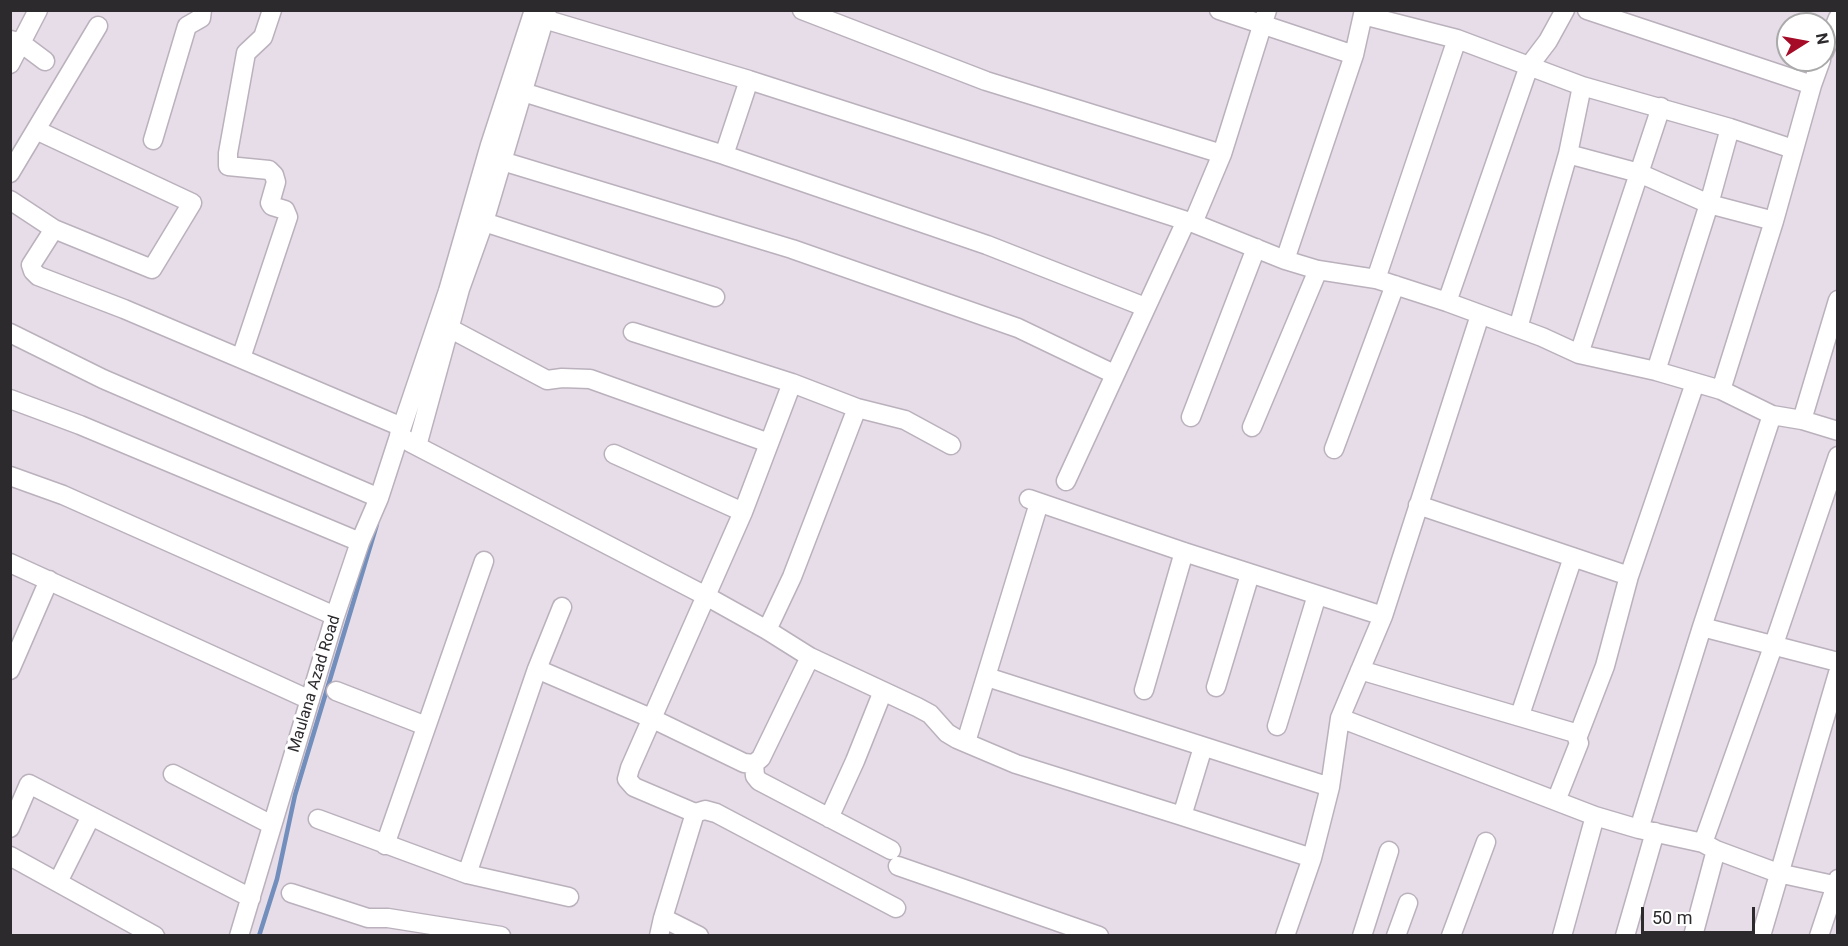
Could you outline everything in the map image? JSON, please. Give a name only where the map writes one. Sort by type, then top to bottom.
[{"type":"street","points":[[10,64],[16,41],[38,10]]},
{"type":"street","points":[[241,358],[288,217],[285,210],[272,206],[270,203],[276,182],[269,170],[228,166],[228,153],[246,53],[263,37],[272,10]]},
{"type":"street","points":[[802,10],[987,81],[1222,154]]},
{"type":"street","points":[[1219,10],[1265,18],[1354,55]]},
{"type":"street","points":[[1447,302],[1529,66],[1548,41],[1565,10]]},
{"type":"street","points":[[1587,10],[1812,85]]},
{"type":"street","points":[[153,140],[187,27],[198,13]]},
{"type":"street","points":[[406,438],[490,145],[542,13]]},
{"type":"street","points":[[406,438],[449,328],[484,222],[523,92],[542,13]]},
{"type":"street","points":[[542,13],[1189,222],[1285,260],[1318,270],[1376,279],[1518,328],[1579,354],[1656,371],[1721,390],[1772,415],[1802,420],[1838,432]]},
{"type":"street","points":[[1285,260],[1354,55],[1363,13],[1457,39],[1582,86],[1661,107],[1793,149]]},
{"type":"street","points":[[1066,481],[1145,307],[1222,154],[1265,18]]},
{"type":"street","points":[[10,174],[98,26]]},
{"type":"street","points":[[1376,279],[1457,39]]},
{"type":"street","points":[[16,41],[45,61]]},
{"type":"street","points":[[1721,390],[1774,221],[1817,72]]},
{"type":"street","points":[[724,155],[749,80]]},
{"type":"street","points":[[1518,328],[1568,154],[1582,86]]},
{"type":"street","points":[[523,92],[724,155],[987,245],[1145,307]]},
{"type":"street","points":[[1579,354],[1661,107]]},
{"type":"street","points":[[1656,371],[1709,204],[1730,128]]},
{"type":"street","points":[[10,200],[54,229],[152,269],[192,203],[36,130]]},
{"type":"street","points":[[1568,154],[1639,173],[1709,204],[1774,221]]},
{"type":"street","points":[[502,161],[792,249],[1018,328],[1114,374]]},
{"type":"street","points":[[484,222],[715,297]]},
{"type":"street","points":[[54,229],[32,265],[33,271],[38,276],[241,358],[406,438],[705,596],[810,657],[930,714],[947,733],[1016,764],[1312,858]]},
{"type":"street","points":[[1191,417],[1256,248]]},
{"type":"street","points":[[1252,427],[1318,270]]},
{"type":"street","points":[[1334,449],[1395,285]]},
{"type":"street","points":[[1802,420],[1838,300]]},
{"type":"street","points":[[1285,936],[1312,858],[1330,787],[1340,718],[1383,616],[1480,315]]},
{"type":"street","points":[[449,328],[548,380],[562,378],[590,380],[769,443]]},
{"type":"street","points":[[633,332],[792,383],[857,408],[905,420],[951,445]]},
{"type":"street","points":[[10,333],[103,379],[379,498]]},
{"type":"street","points":[[792,383],[743,512],[627,778],[634,787],[695,813],[705,810],[716,813],[896,908]]},
{"type":"street","points":[[1556,801],[1579,743],[1578,736],[1605,666],[1629,576],[1695,383]]},
{"type":"street","points":[[10,399],[80,425],[360,543]]},
{"type":"street","points":[[767,630],[792,577],[857,408]]},
{"type":"street","points":[[1625,936],[1647,830],[1702,627],[1772,415]]},
{"type":"street","name":"Maulana Azad Road","points":[[239,936],[335,616],[360,543],[406,438]]},
{"type":"street","points":[[614,454],[743,512]]},
{"type":"street","points":[[1693,936],[1710,847],[1774,645],[1838,456]]},
{"type":"street","points":[[10,476],[63,495],[335,616]]},
{"type":"street","points":[[966,742],[987,677],[1034,501],[1383,616]]},
{"type":"street","points":[[1418,505],[1629,576]]},
{"type":"street","points":[[1143,690],[1184,552]]},
{"type":"street","points":[[1520,716],[1573,557]]},
{"type":"street","points":[[385,845],[484,561]]},
{"type":"street","points":[[10,562],[310,700]]},
{"type":"street","points":[[1216,687],[1250,574]]},
{"type":"street","points":[[10,670],[49,580]]},
{"type":"street","points":[[1277,726],[1317,595]]},
{"type":"street","points":[[467,874],[537,669],[562,607]]},
{"type":"street","points":[[1702,627],[1838,662]]},
{"type":"street","points":[[537,669],[753,764],[761,758],[810,657]]},
{"type":"street","points":[[1360,670],[1571,730],[1578,736]]},
{"type":"street","points":[[1761,936],[1838,673]]},
{"type":"street","points":[[987,677],[1330,787]]},
{"type":"street","points":[[829,818],[883,691]]},
{"type":"street","points":[[336,692],[426,726]]},
{"type":"street","points":[[1340,718],[1595,816],[1710,847],[1778,873],[1837,884],[1820,936]]},
{"type":"street","points":[[1182,816],[1203,747]]},
{"type":"street","points":[[753,764],[755,776],[759,781],[829,818],[895,858],[1100,936]]},
{"type":"street","points":[[173,774],[272,825]]},
{"type":"street","points":[[10,828],[29,784],[251,898]]},
{"type":"street","points":[[695,813],[661,927],[699,936]]},
{"type":"street","points":[[58,882],[91,816]]},
{"type":"street","points":[[1562,936],[1595,816]]},
{"type":"street","points":[[318,819],[467,874],[569,897]]},
{"type":"street","points":[[1450,936],[1486,842]]},
{"type":"street","points":[[1362,936],[1389,851]]},
{"type":"street","points":[[10,856],[155,936]]},
{"type":"street","points":[[291,893],[366,927],[388,918],[501,936]]},
{"type":"street","points":[[1396,936],[1408,903]]},
{"type":"waterway","points":[[259,936],[277,879],[295,795],[377,524]]}]
